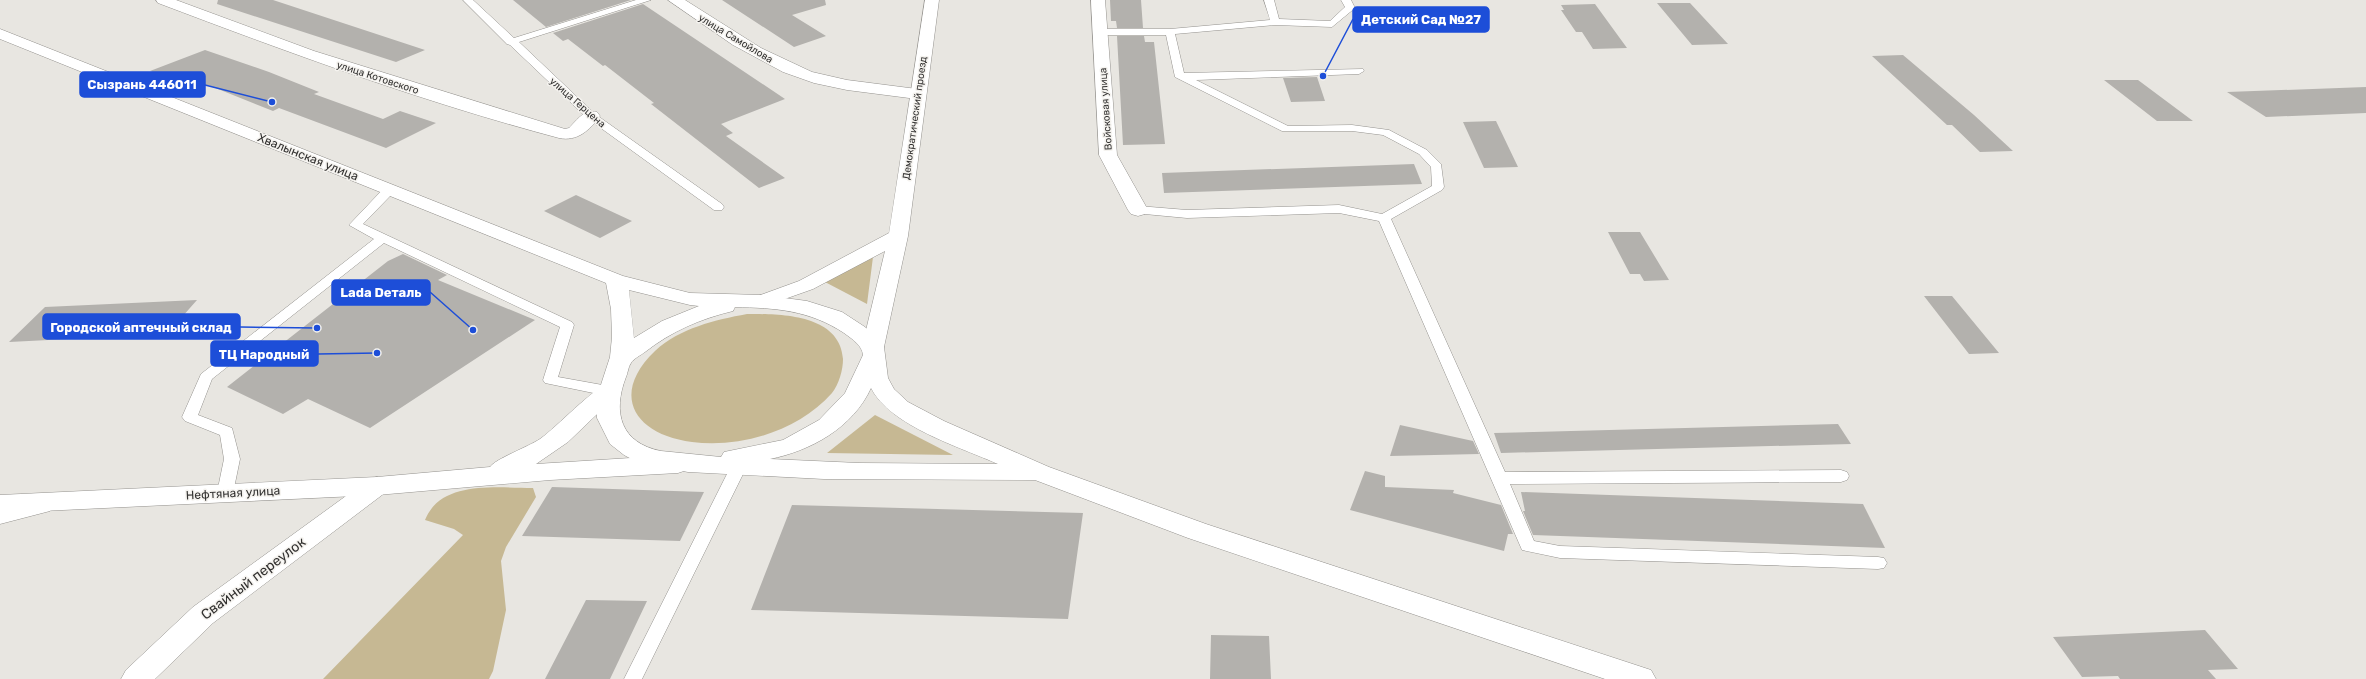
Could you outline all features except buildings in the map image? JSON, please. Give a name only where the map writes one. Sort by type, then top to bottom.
[{"type":"main road","name":"улица Котовского","points":[[163,0],[308,54],[527,124],[566,134],[574,133],[583,127],[591,116]]},
{"type":"main road","name":"улица Самойлова","points":[[675,0],[769,59],[806,75],[871,89],[917,94]]},
{"type":"main road","name":"Демократический проезд","points":[[706,464],[789,447],[827,426],[855,397],[873,352],[880,327],[898,236],[917,94],[932,0]]},
{"type":"main road","name":"Войсковая улица","points":[[1098,0],[1108,155],[1138,210]]},
{"type":"main road","name":"Хвалынская улица","points":[[0,34],[616,280],[690,299],[754,302]]},
{"type":"main road","points":[[621,358],[650,336],[684,319],[720,306],[754,302],[806,285],[898,236]]},
{"type":"main road","points":[[616,280],[624,317],[621,358],[608,391],[607,411],[613,430],[625,444],[646,456],[678,464]]},
{"type":"main road","points":[[754,302],[807,307],[834,317],[857,332],[873,352],[877,378],[885,393],[900,408],[936,427],[1040,473],[1197,531],[1641,679]]},
{"type":"main road","points":[[467,478],[523,462],[569,430],[608,391]]},
{"type":"main road","points":[[467,478],[678,464],[706,464],[817,471],[1040,473]]},
{"type":"main road","name":"Нефтяная улица","points":[[0,504],[377,486],[467,478]]},
{"type":"main road","name":"Свайный переулок","points":[[136,679],[203,615],[377,486]]},
{"type":"lane","name":"улица Герцена","points":[[468,0],[510,42],[591,116],[718,207]]},
{"type":"lane","points":[[510,42],[646,0]]},
{"type":"lane","points":[[1269,0],[1275,22]]},
{"type":"lane","points":[[1100,32],[1170,32],[1275,22],[1332,24],[1350,8],[1346,0]]},
{"type":"lane","points":[[1138,210],[1187,214],[1339,209],[1384,218],[1438,187],[1437,166],[1423,152],[1407,142],[1385,132],[1352,128],[1286,129],[1184,78],[1179,75],[1170,32]]},
{"type":"lane","points":[[1184,78],[1359,71]]},
{"type":"lane","points":[[390,189],[355,225],[567,326],[550,380],[608,391]]},
{"type":"lane","points":[[1384,218],[1500,478],[1528,546],[1560,552],[1878,563]]},
{"type":"lane","points":[[225,494],[232,459],[227,432],[190,417],[206,377],[383,238]]},
{"type":"lane","points":[[633,679],[739,466]]},
{"type":"lane","points":[[1500,478],[1841,476]]},
{"type":"lane","points":[[0,518],[71,501]]},
{"type":"shaded area","points":[[873,257],[867,304],[825,282]]},
{"type":"shaded area","points":[[747,314],[791,316],[820,325],[831,333],[839,344],[843,359],[840,377],[832,393],[803,418],[786,427],[768,434],[730,442],[692,442],[672,438],[656,431],[643,422],[635,410],[631,397],[633,383],[641,367],[655,351],[675,336],[698,326]]},
{"type":"shaded area","points":[[875,415],[953,455],[827,453]]},
{"type":"shaded area","points":[[503,487],[533,488],[536,497],[506,547],[501,561],[506,610],[493,671],[489,679],[323,679],[463,535],[454,529],[425,520],[433,507],[443,498],[456,492],[471,489]]},
{"type":"place","name":"Детский Сад №27","points":[[1323,76]]},
{"type":"place","name":"Сызрань 446011","points":[[272,102]]},
{"type":"place","name":"Городской аптечный склад","points":[[317,328]]},
{"type":"place","name":"Lada Dеталь","points":[[473,330]]},
{"type":"place","name":"ТЦ Народный","points":[[377,353]]}]
